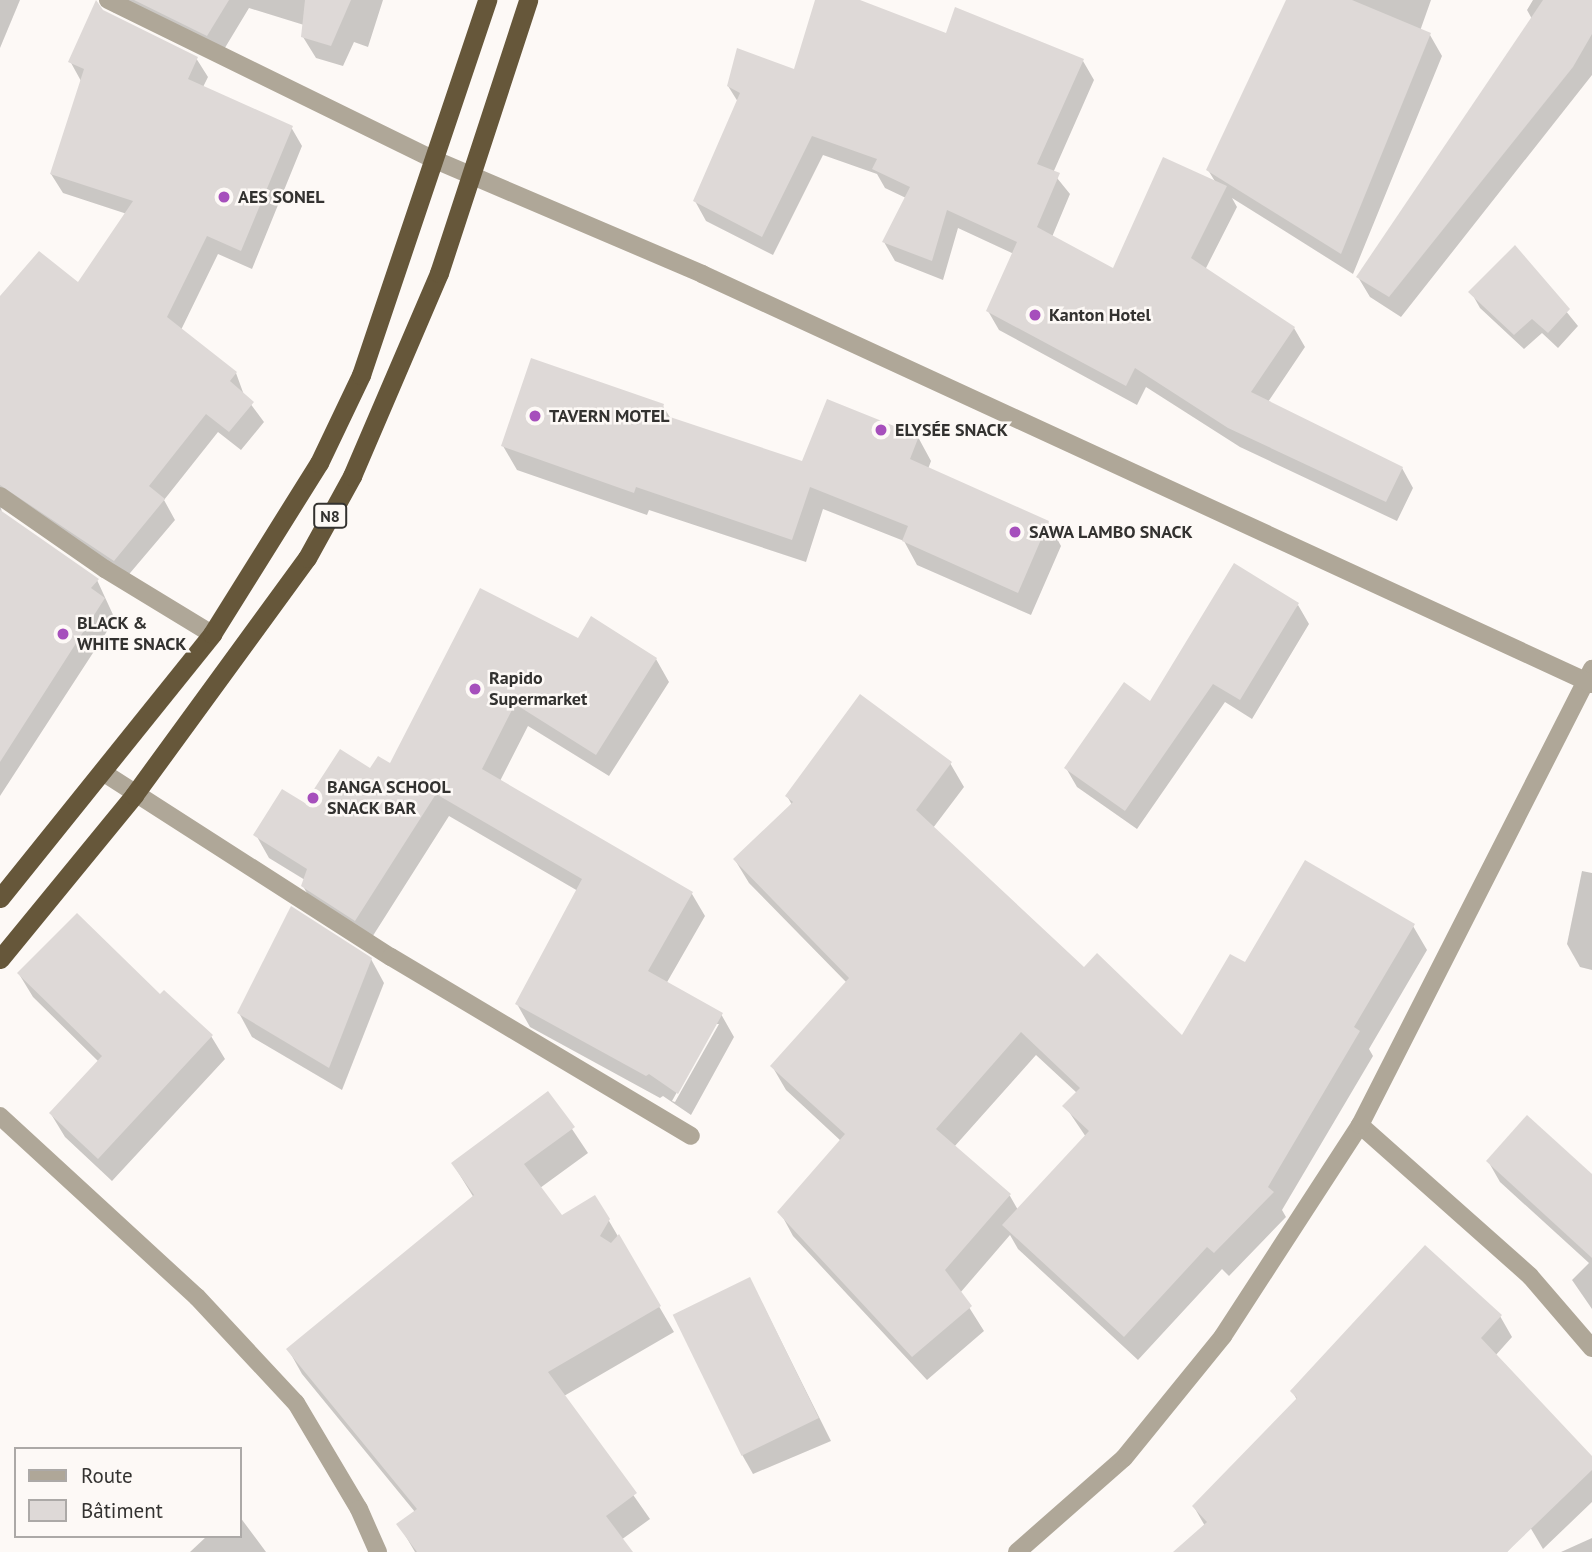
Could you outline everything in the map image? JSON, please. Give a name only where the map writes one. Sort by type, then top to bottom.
[{"type":"highway","name":"N8","points":[[0,898],[104,772],[212,634],[319,463],[351,397],[402,260],[487,0]]},
{"type":"highway","name":"N8","points":[[0,959],[134,795],[307,558],[352,476],[434,285],[528,0]]},
{"type":"street","points":[[108,0],[433,159],[702,274],[1590,678],[1360,1125],[1223,1336],[1124,1458],[1017,1552]]},
{"type":"street","points":[[0,496],[105,569],[212,634]]},
{"type":"street","points":[[104,772],[134,795],[391,957],[691,1136]]},
{"type":"street","points":[[0,1116],[197,1297],[296,1403],[359,1509],[378,1552]]},
{"type":"street","points":[[1360,1125],[1530,1276],[1592,1348]]},
{"type":"building","points":[[96,0],[103,10],[198,57],[188,79],[293,126],[241,251],[207,236],[167,317],[237,372],[230,381],[254,402],[229,432],[206,414],[149,486],[165,499],[114,561],[0,485],[0,296],[39,251],[78,282],[133,201],[50,174],[84,69],[68,62]]},
{"type":"building","points":[[134,0],[229,0],[207,36]]},
{"type":"building","points":[[305,0],[351,0],[331,46],[301,37]]},
{"type":"building","points":[[815,0],[860,0],[946,33],[955,7],[1084,59],[1037,164],[1060,173],[1037,227],[1113,268],[1163,157],[1227,186],[1191,258],[1295,327],[1251,392],[1403,467],[1386,502],[1228,428],[1135,368],[1126,386],[986,311],[1017,242],[947,210],[932,261],[882,242],[910,187],[872,169],[877,159],[812,136],[762,237],[693,201],[740,93],[727,86],[737,48],[794,69]]},
{"type":"building","points":[[1286,0],[1352,0],[1431,33],[1341,254],[1206,170]]},
{"type":"building","points":[[1543,0],[1592,0],[1592,34],[1573,67],[1389,297],[1356,277]]},
{"type":"building","points":[[1515,245],[1570,309],[1548,333],[1532,319],[1514,335],[1468,292]]},
{"type":"building","points":[[531,358],[664,404],[661,414],[802,461],[827,399],[919,436],[910,459],[1049,521],[1018,593],[902,541],[908,526],[810,487],[792,540],[636,487],[634,493],[501,446]]},
{"type":"building","points":[[0,510],[99,579],[91,588],[105,598],[0,762]]},
{"type":"building","points":[[1234,563],[1299,603],[1240,700],[1213,684],[1125,811],[1064,768],[1124,682],[1150,701]]},
{"type":"building","points":[[480,588],[578,638],[591,616],[657,658],[596,755],[515,704],[482,769],[693,892],[648,971],[723,1013],[678,1094],[649,1074],[646,1076],[515,1004],[582,879],[436,794],[355,921],[301,886],[307,869],[253,835],[282,789],[305,803],[340,749],[370,768],[378,756],[390,763]]},
{"type":"building","points":[[860,694],[952,762],[916,810],[1084,967],[1097,953],[1182,1035],[1230,954],[1245,962],[1305,860],[1415,924],[1354,1027],[1360,1031],[1268,1187],[1274,1192],[1214,1253],[1207,1247],[1124,1337],[1002,1225],[1089,1131],[1062,1106],[1080,1088],[1021,1032],[936,1129],[1011,1194],[945,1270],[972,1306],[912,1357],[777,1212],[845,1134],[770,1066],[849,978],[733,859],[793,802],[785,796]]},
{"type":"building","points":[[291,906],[372,958],[329,1068],[237,1013]]},
{"type":"building","points":[[77,913],[160,994],[164,990],[213,1035],[98,1159],[49,1113],[102,1056],[17,973]]},
{"type":"building","points":[[548,1091],[575,1127],[524,1164],[562,1215],[595,1195],[610,1219],[600,1236],[611,1243],[619,1234],[661,1306],[548,1372],[637,1493],[606,1516],[633,1552],[417,1552],[396,1524],[417,1509],[286,1349],[474,1195],[451,1163]]},
{"type":"building","points":[[1527,1115],[1592,1174],[1592,1258],[1486,1161]]},
{"type":"building","points":[[1425,1245],[1502,1315],[1481,1338],[1592,1456],[1592,1470],[1507,1552],[1173,1552],[1207,1522],[1192,1506],[1297,1398],[1290,1391]]},
{"type":"building","points":[[750,1277],[819,1418],[742,1456],[673,1315]]},
{"type":"place","name":"AES SONEL","points":[[224,197]]},
{"type":"place","name":"Kanton Hotel","points":[[1035,315]]},
{"type":"place","name":"TAVERN MOTEL","points":[[535,416]]},
{"type":"place","name":"ELYSÉE SNACK","points":[[881,430]]},
{"type":"place","name":"SAWA LAMBO SNACK","points":[[1015,532]]},
{"type":"place","name":"BLACK & WHITE SNACK","points":[[63,634]]},
{"type":"place","name":"Rapido Supermarket","points":[[475,689]]},
{"type":"place","name":"BANGA SCHOOL SNACK BAR","points":[[313,798]]}]
